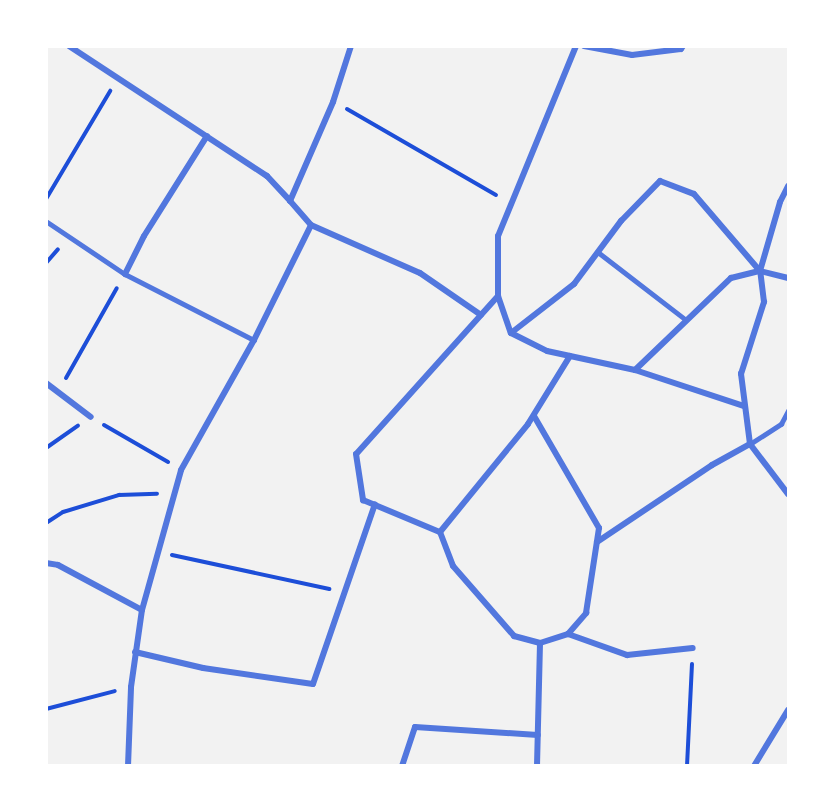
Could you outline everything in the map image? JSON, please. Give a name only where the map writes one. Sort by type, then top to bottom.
[{"type":"street","points":[[69,46],[267,176],[311,225],[420,273],[481,315]]},
{"type":"street","points":[[290,201],[333,102],[351,46]]},
{"type":"street","points":[[576,46],[498,236],[498,296],[511,333],[547,351],[635,370],[744,406]]},
{"type":"street","points":[[584,46],[632,55],[681,49],[683,46]]},
{"type":"street","points":[[125,274],[144,236],[207,136]]},
{"type":"street","points":[[511,333],[574,284],[621,221],[660,181],[694,194],[760,271]]},
{"type":"street","points":[[789,186],[780,202],[760,271],[764,302],[741,374],[750,444],[789,494]]},
{"type":"street","points":[[128,765],[131,687],[142,610],[181,470],[254,340],[311,225]]},
{"type":"street","points":[[635,370],[685,319],[731,278],[760,271],[789,278]]},
{"type":"street","points":[[498,296],[356,454],[363,500],[440,532],[453,566],[514,636],[540,642],[568,634],[586,613],[599,528],[534,416]]},
{"type":"street","points":[[440,532],[534,416],[570,357]]},
{"type":"street","points":[[46,383],[91,417]]},
{"type":"street","points":[[597,542],[712,465],[750,444]]},
{"type":"street","points":[[135,652],[204,668],[312,684],[375,504]]},
{"type":"street","points":[[46,563],[58,565],[142,610]]},
{"type":"street","points":[[568,634],[627,655],[693,648]]},
{"type":"street","points":[[537,765],[540,642]]},
{"type":"street","points":[[754,765],[789,710]]},
{"type":"street","points":[[402,765],[415,727],[538,735]]},
{"type":"lane","points":[[46,221],[125,274],[254,340]]},
{"type":"lane","points":[[598,252],[685,319]]},
{"type":"lane","points":[[750,444],[781,424],[789,411]]},
{"type":"path","points":[[46,199],[117,79]]},
{"type":"path","points":[[333,102],[510,203]]},
{"type":"path","points":[[58,392],[125,274]]},
{"type":"path","points":[[46,448],[91,417],[181,470]]},
{"type":"path","points":[[46,523],[63,512],[119,495],[174,494]]},
{"type":"path","points":[[157,552],[344,593]]},
{"type":"path","points":[[687,765],[693,648]]},
{"type":"path","points":[[46,709],[131,687]]}]
